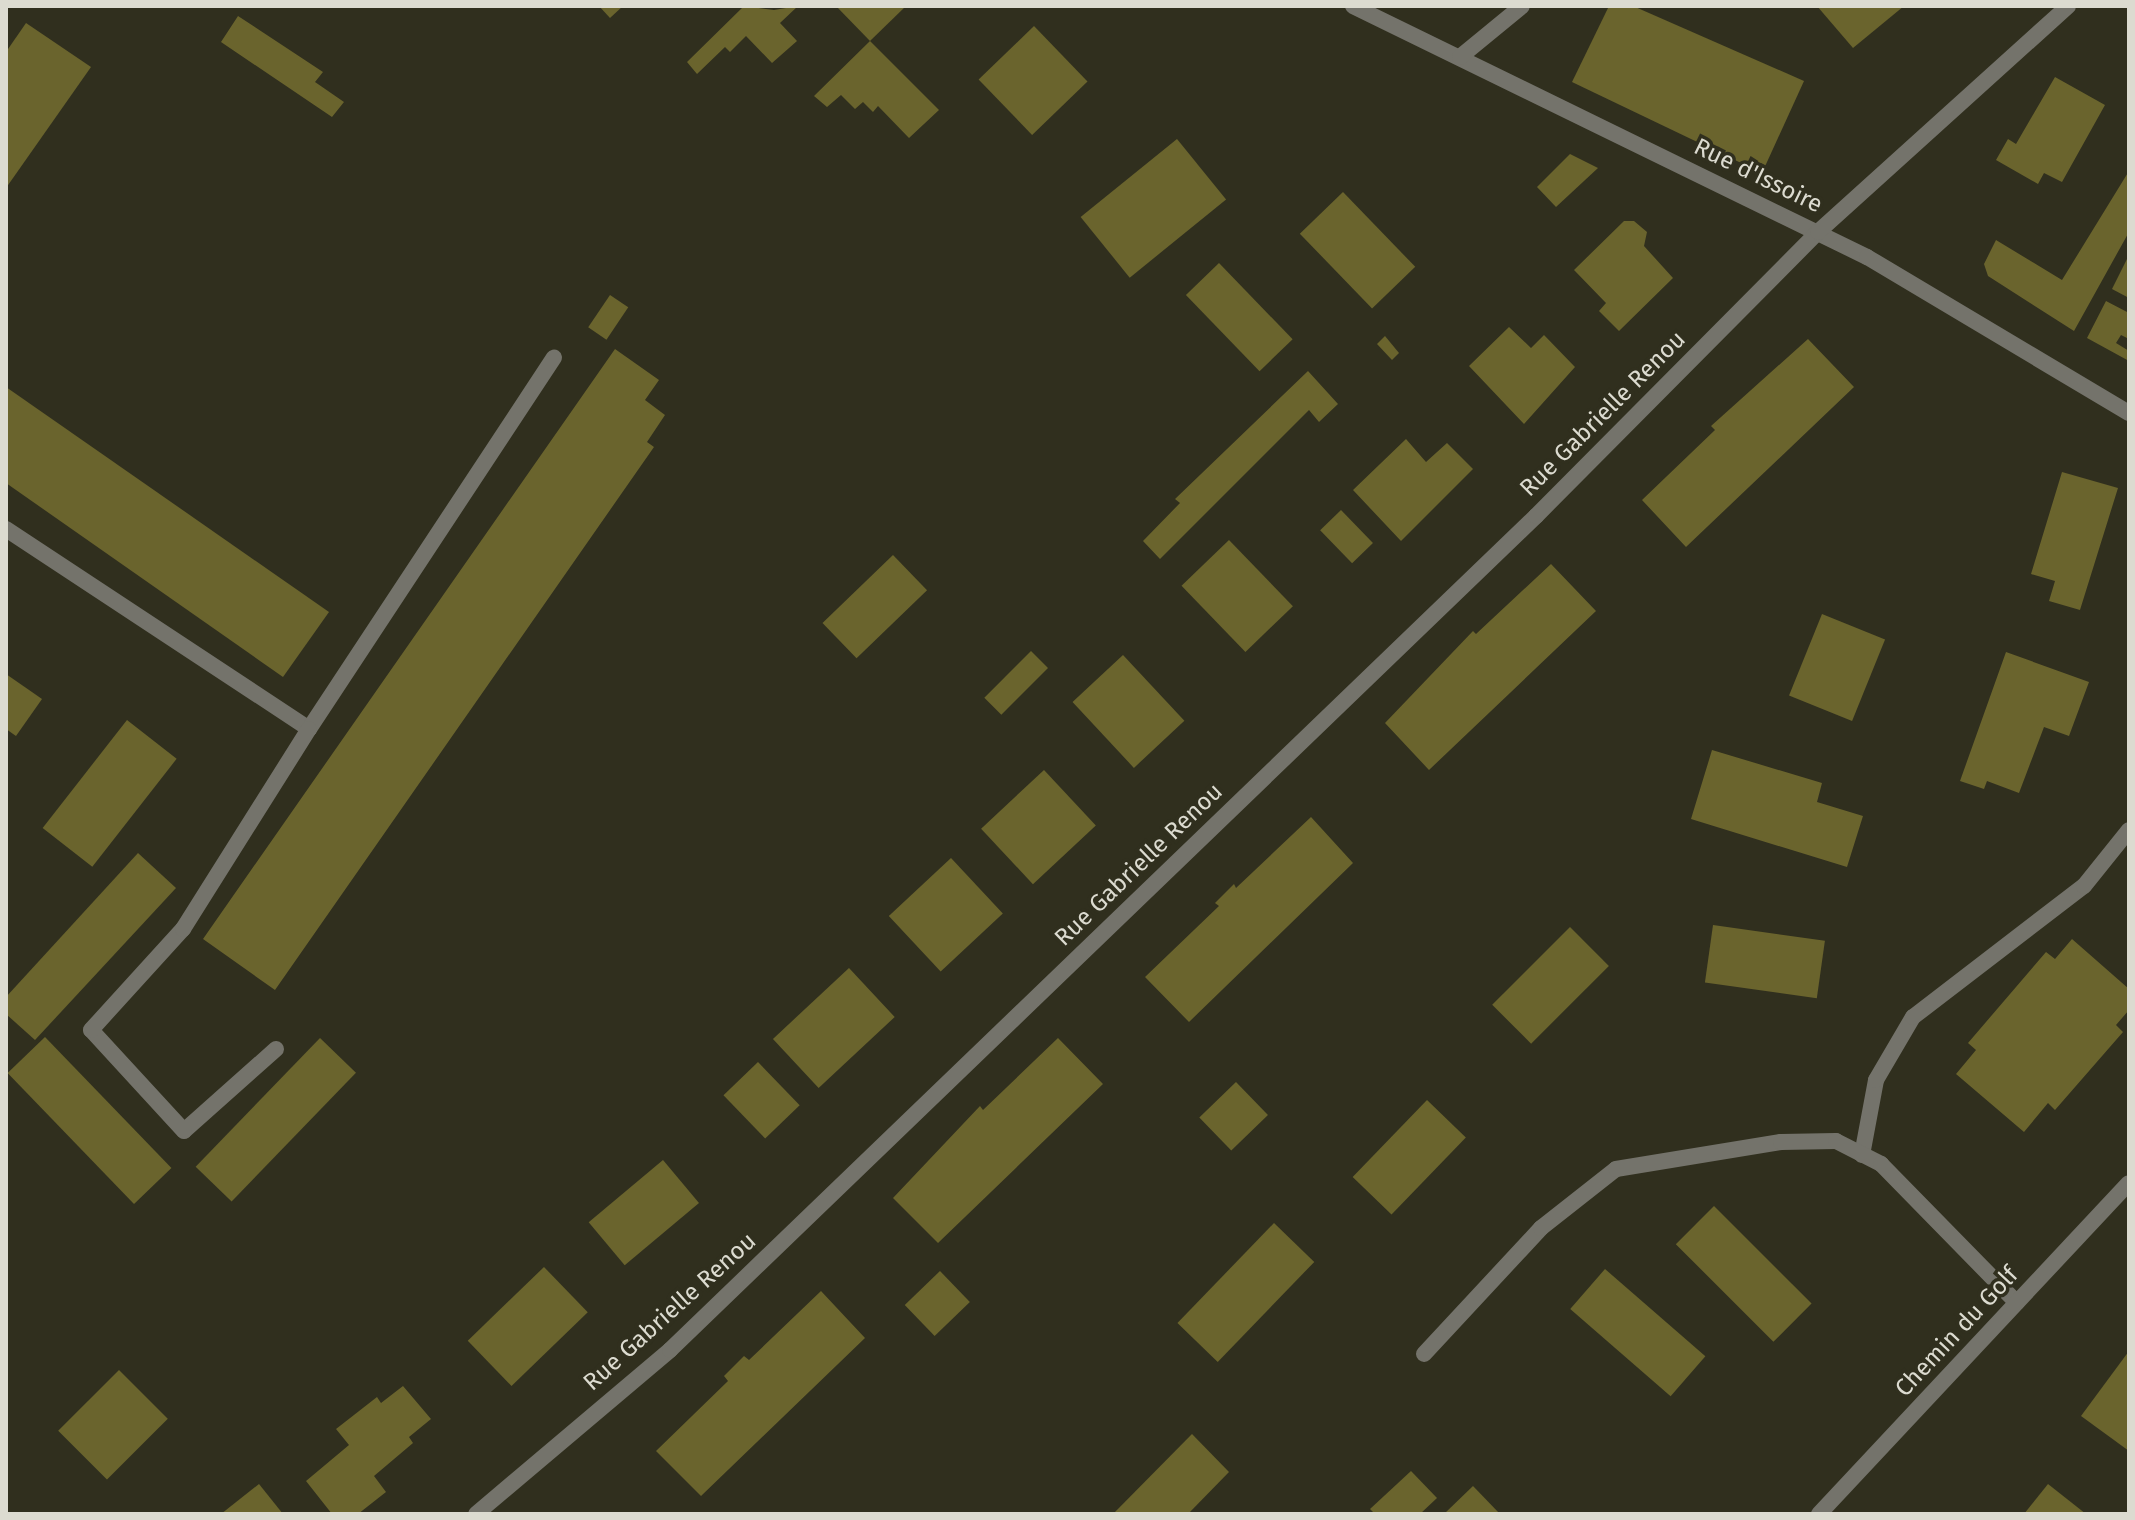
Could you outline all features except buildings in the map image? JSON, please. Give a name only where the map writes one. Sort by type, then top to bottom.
[{"type":"street","name":"Rue d'Issoire","points":[[1353,6],[1818,232],[2129,413]]},
{"type":"street","points":[[1460,57],[1522,6]]},
{"type":"street","name":"Rue Gabrielle Renou","points":[[476,1514],[670,1350],[1536,516],[1818,232],[2068,6]]},
{"type":"street","points":[[276,1049],[184,1131],[91,1030],[183,929],[309,729],[554,357]]},
{"type":"street","points":[[6,529],[309,729]]},
{"type":"street","points":[[1862,1155],[1876,1080],[1913,1017],[2084,886],[2129,830]]},
{"type":"street","points":[[1424,1354],[1541,1228],[1616,1169],[1781,1142],[1836,1141],[1881,1164],[2017,1303]]},
{"type":"street","name":"Chemin du Golf","points":[[1819,1514],[2129,1183]]}]
